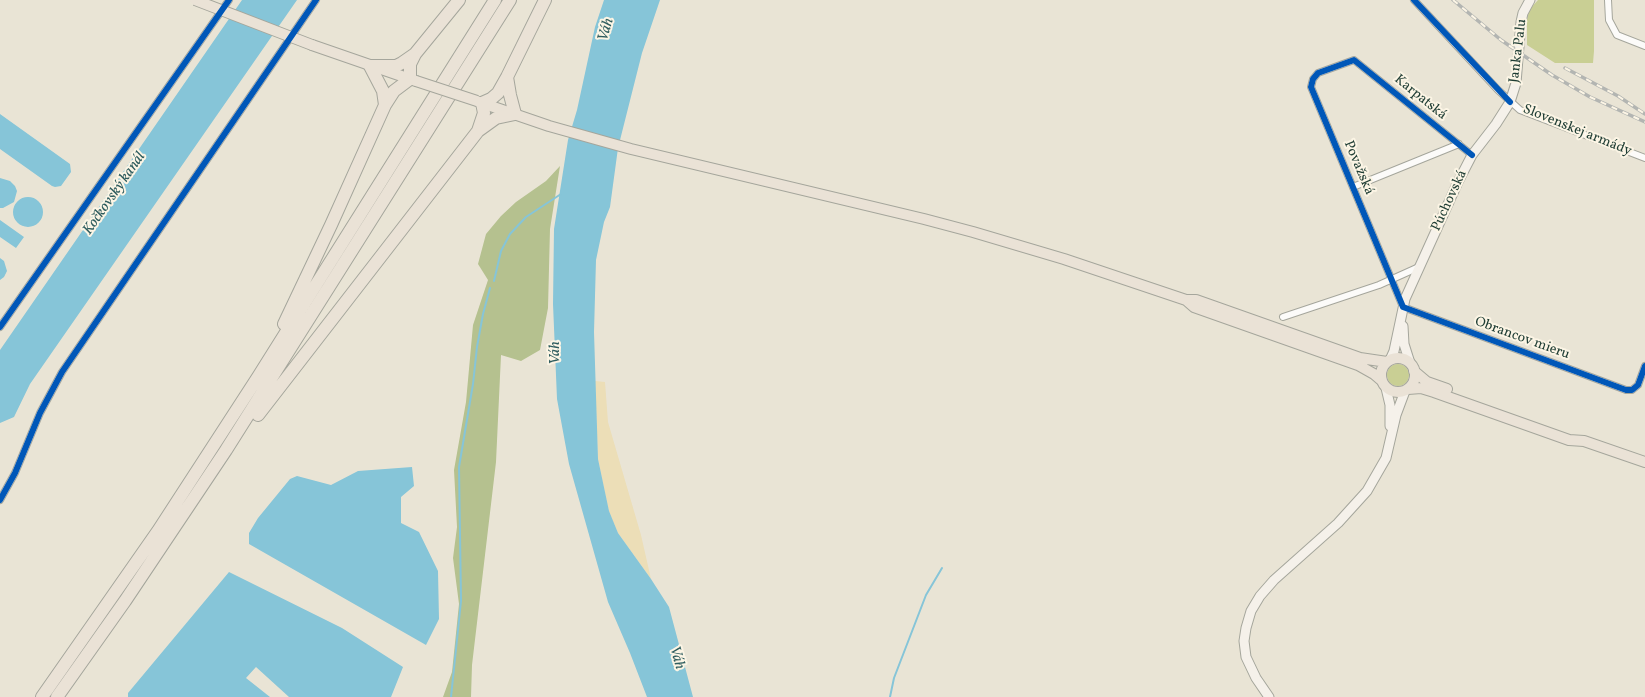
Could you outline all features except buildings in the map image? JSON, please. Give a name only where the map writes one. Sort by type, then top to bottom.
[{"type":"highway","points":[[258,377],[331,225],[385,105],[394,91],[413,80],[410,64],[415,54],[459,0]]},
{"type":"highway","points":[[42,697],[124,580],[258,377],[495,0]]},
{"type":"highway","points":[[57,697],[125,601],[226,450],[510,0]]},
{"type":"highway","points":[[478,131],[484,113],[480,102],[491,99],[507,77],[545,0]]},
{"type":"highway","points":[[385,105],[380,85],[370,66],[396,66],[415,54]]},
{"type":"highway","points":[[226,450],[242,437],[478,131],[496,118],[518,116],[510,94],[507,77]]},
{"type":"main road","points":[[195,0],[370,66],[555,128],[653,155],[973,232],[1064,259],[1186,300],[1196,300],[1360,358],[1388,361],[1398,358],[1412,367],[1420,377],[1436,385],[1573,433],[1584,441]]},
{"type":"main road","name":"Janka Palu","points":[[1510,102],[1517,78],[1522,17],[1530,0]]},
{"type":"main road","name":"Púchovská","points":[[1388,361],[1394,351],[1402,311],[1419,267],[1458,182],[1472,155],[1503,114],[1510,102]]},
{"type":"main road","points":[[1186,300],[1194,307],[1358,365],[1374,374],[1384,384],[1397,393],[1421,388],[1569,440],[1584,441],[1645,462]]},
{"type":"main road","points":[[1269,697],[1256,678],[1246,657],[1244,641],[1246,628],[1252,611],[1260,596],[1274,580],[1338,523],[1362,498],[1380,471],[1386,458],[1401,399],[1414,381],[1412,367],[1404,344],[1402,311]]},
{"type":"main road","points":[[1388,361],[1381,372],[1390,405],[1391,439]]},
{"type":"street","points":[[0,327],[229,0]]},
{"type":"street","points":[[0,500],[15,473],[40,413],[62,372],[316,0]]},
{"type":"street","name":"Slovenskej armády","points":[[1414,0],[1510,102],[1520,110],[1645,158]]},
{"type":"street","points":[[1608,0],[1608,20],[1617,35],[1645,46]]},
{"type":"street","name":"Karpatská","points":[[1354,60],[1472,155]]},
{"type":"street","name":"Považská","points":[[1354,60],[1318,73],[1313,79],[1311,87],[1392,279],[1402,311]]},
{"type":"street","points":[[1353,187],[1458,144]]},
{"type":"street","points":[[1282,317],[1338,300],[1419,267]]},
{"type":"street","name":"Obrancov mieru","points":[[1402,311],[1626,390],[1632,390],[1638,385],[1645,366]]},
{"type":"green space","points":[[1538,0],[1594,0],[1593,63],[1555,63],[1527,45],[1527,20],[1529,10]]},
{"type":"green space","points":[[560,166],[550,229],[548,308],[540,350],[521,361],[501,355],[496,462],[472,665],[471,697],[443,697],[452,672],[459,604],[453,558],[457,527],[454,470],[466,402],[473,325],[488,280],[478,264],[486,234],[501,216],[516,202],[546,181]]},
{"type":"green space","points":[[1398,364],[1402,365],[1408,371],[1408,379],[1402,385],[1398,386],[1394,385],[1388,379],[1387,375],[1388,371],[1394,365]]},
{"type":"sand","points":[[595,381],[605,382],[608,422],[641,535],[651,579],[618,533],[609,512],[598,459]]},
{"type":"water","name":"Kočkovský kanál","points":[[242,0],[297,0],[30,384],[14,417],[0,423],[0,350]]},
{"type":"water","name":"Váh","points":[[604,0],[660,0],[642,53],[618,148],[610,207],[604,222],[596,260],[594,332],[598,459],[609,511],[618,533],[669,607],[693,697],[647,697],[608,602],[569,464],[557,399],[553,304],[554,229],[568,140],[577,110],[595,27]]},
{"type":"water","points":[[0,114],[70,164],[71,172],[61,186],[52,186],[0,149]]},
{"type":"water","points":[[0,178],[10,181],[15,186],[17,191],[14,202],[3,208],[0,208]]},
{"type":"water","points":[[28,197],[39,201],[43,212],[39,223],[28,227],[17,223],[13,212],[17,201]]},
{"type":"water","points":[[0,220],[24,237],[16,248],[0,237]]},
{"type":"water","points":[[0,258],[4,261],[7,271],[4,277],[0,280]]},
{"type":"water","points":[[412,467],[414,486],[401,497],[401,523],[419,532],[438,571],[439,619],[426,645],[249,544],[249,533],[258,518],[290,479],[297,476],[331,485],[358,471]]},
{"type":"water","points":[[229,572],[342,628],[403,667],[391,697],[289,697],[256,667],[246,678],[270,697],[128,697],[128,693]]},
{"type":"waterway","points":[[494,281],[501,251],[510,234],[526,217],[561,194]]},
{"type":"waterway","points":[[451,697],[461,601],[459,467],[473,384],[477,347],[483,314],[490,288]]},
{"type":"waterway","points":[[890,697],[894,678],[926,595],[942,568]]},
{"type":"railway","points":[[1453,0],[1501,40],[1552,75],[1590,97],[1645,122]]},
{"type":"railway","points":[[1565,68],[1618,96],[1645,114]]},
{"type":"cycle path","points":[[0,327],[229,0]]},
{"type":"cycle path","points":[[0,500],[15,473],[40,413],[62,372],[316,0]]},
{"type":"cycle path","points":[[1414,0],[1510,102]]},
{"type":"cycle path","points":[[1472,155],[1354,60],[1318,73],[1313,79],[1311,87],[1403,307],[1626,390],[1632,390],[1638,385],[1645,366]]}]
